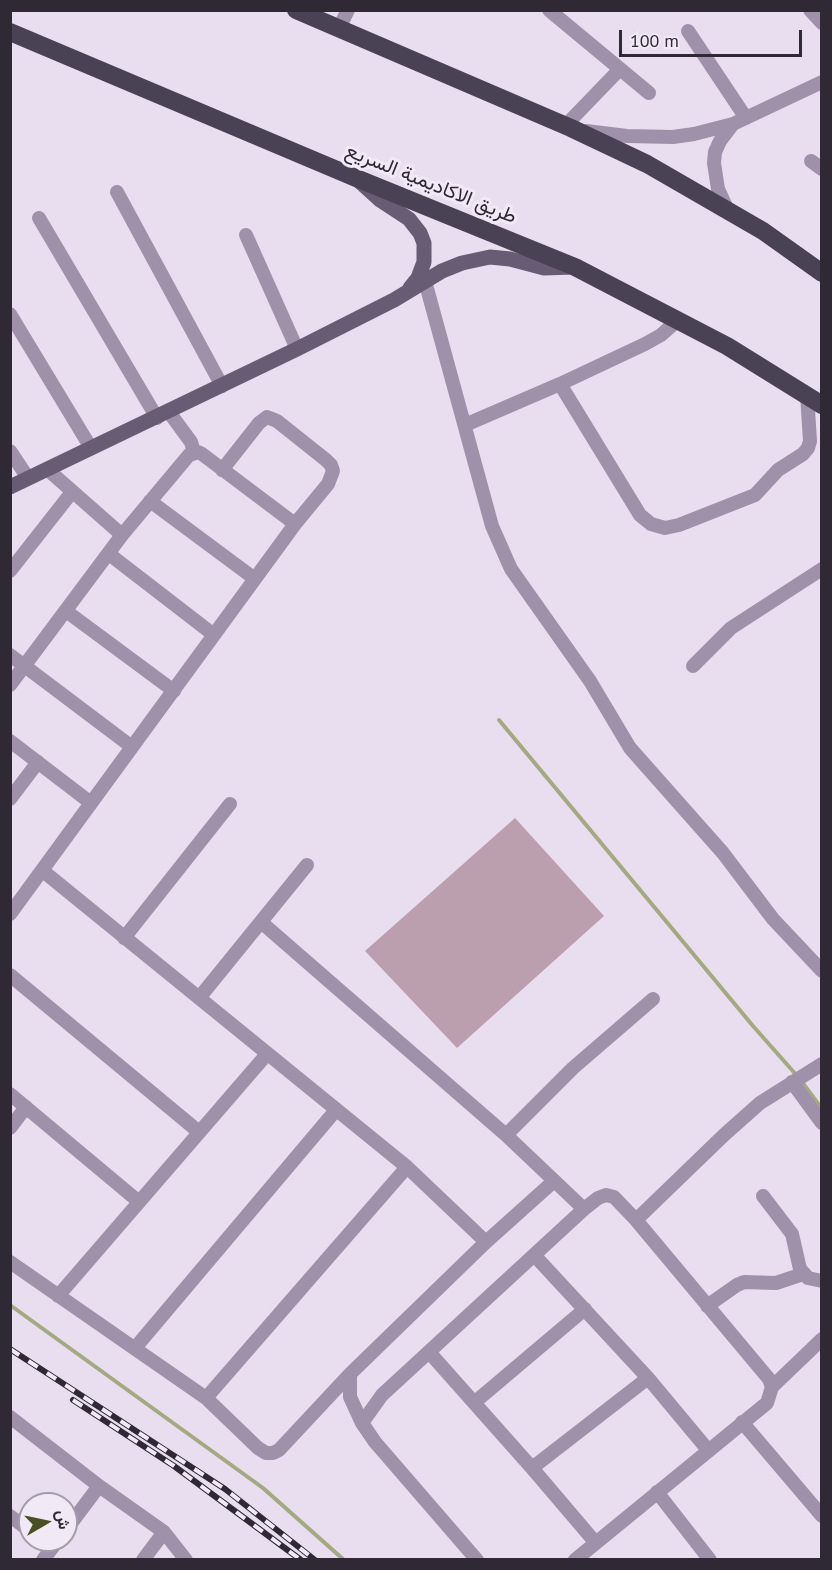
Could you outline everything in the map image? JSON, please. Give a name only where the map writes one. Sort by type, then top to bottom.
[{"type":"highway","points":[[296,10],[569,126],[647,164],[780,242],[822,273]]},
{"type":"highway","name":"طريق الاكاديمية السريع","points":[[10,32],[356,178],[575,267],[727,346],[814,400]]},
{"type":"main road","points":[[356,178],[380,200],[409,219],[424,243],[424,262],[418,278],[406,293]]},
{"type":"main road","points":[[10,487],[297,349],[462,263],[490,257],[553,269],[575,267]]},
{"type":"street","points":[[339,28],[348,10]]},
{"type":"street","points":[[549,10],[649,93]]},
{"type":"street","points":[[810,10],[822,23]]},
{"type":"street","points":[[688,31],[746,118]]},
{"type":"street","points":[[569,126],[620,69]]},
{"type":"street","points":[[569,126],[627,136],[673,137],[694,134],[733,124],[822,82]]},
{"type":"street","points":[[728,211],[718,189],[714,163],[715,152],[720,141],[733,124]]},
{"type":"street","points":[[117,192],[222,386]]},
{"type":"street","points":[[39,218],[163,415],[191,442],[194,452]]},
{"type":"street","points":[[246,235],[297,349]]},
{"type":"street","points":[[425,281],[492,526],[500,548],[516,576],[586,675],[630,748],[723,853],[773,919],[822,971]]},
{"type":"street","points":[[10,314],[91,448]]},
{"type":"street","points":[[465,424],[560,384],[653,340],[678,320]]},
{"type":"street","points":[[560,384],[640,515],[651,524],[665,528],[679,525],[755,495],[778,470],[803,454],[810,441],[814,400]]},
{"type":"street","points":[[12,909],[43,871],[295,524],[328,484],[333,471],[326,460],[277,420],[267,417],[262,419],[222,470]]},
{"type":"street","points":[[10,451],[28,478]]},
{"type":"street","points":[[10,685],[122,535],[185,458],[194,452],[202,454],[295,524]]},
{"type":"street","points":[[47,469],[122,535]]},
{"type":"street","points":[[12,566],[72,492]]},
{"type":"street","points":[[150,501],[255,579]]},
{"type":"street","points":[[109,554],[214,635]]},
{"type":"street","points":[[693,666],[731,628],[822,569]]},
{"type":"street","points":[[66,611],[174,691]]},
{"type":"street","points":[[10,655],[132,747]]},
{"type":"street","points":[[10,741],[92,803]]},
{"type":"street","points":[[10,799],[38,762]]},
{"type":"street","points":[[124,939],[230,804]]},
{"type":"street","points":[[199,998],[308,865]]},
{"type":"street","points":[[43,871],[407,1167],[486,1242]]},
{"type":"street","points":[[261,922],[506,1135],[584,1209]]},
{"type":"street","points":[[10,975],[199,1132]]},
{"type":"street","points":[[506,1135],[573,1068],[653,999]]},
{"type":"street","points":[[58,1296],[267,1054]]},
{"type":"street","points":[[636,1220],[760,1103],[822,1064]]},
{"type":"street","points":[[792,1082],[822,1123]]},
{"type":"street","points":[[10,1094],[138,1201]]},
{"type":"street","points":[[10,1128],[26,1107]]},
{"type":"street","points":[[135,1348],[336,1110]]},
{"type":"street","points":[[206,1398],[407,1167]]},
{"type":"street","points":[[10,1262],[206,1398],[258,1448],[266,1453],[273,1453],[279,1450],[350,1374],[486,1242],[554,1181]]},
{"type":"street","points":[[362,1423],[382,1395],[584,1209],[606,1195],[614,1197],[636,1220],[769,1379],[772,1387]]},
{"type":"street","points":[[763,1196],[792,1234],[803,1274],[813,1280],[822,1281]]},
{"type":"street","points":[[535,1256],[648,1378],[708,1450]]},
{"type":"street","points":[[707,1306],[744,1282],[776,1283],[803,1274]]},
{"type":"street","points":[[474,1402],[585,1309]]},
{"type":"street","points":[[575,1560],[767,1403],[772,1387],[822,1338]]},
{"type":"street","points":[[429,1352],[595,1542]]},
{"type":"street","points":[[350,1374],[350,1397],[362,1423],[375,1442],[477,1560]]},
{"type":"street","points":[[532,1468],[648,1378]]},
{"type":"street","points":[[10,1416],[99,1486],[164,1532],[186,1560]]},
{"type":"street","points":[[742,1422],[822,1516]]},
{"type":"street","points":[[78,1514],[99,1486]]},
{"type":"street","points":[[657,1492],[710,1560]]},
{"type":"street","points":[[143,1560],[164,1532]]},
{"type":"shaded area","points":[[515,818],[604,916],[457,1048],[365,951]]},
{"type":"waterway","points":[[499,720],[753,1026],[799,1078],[822,1109]]},
{"type":"waterway","points":[[10,1305],[263,1488],[344,1560]]},
{"type":"railway","points":[[10,1349],[225,1489],[315,1560]]},
{"type":"railway","points":[[73,1400],[174,1466],[301,1560]]}]
